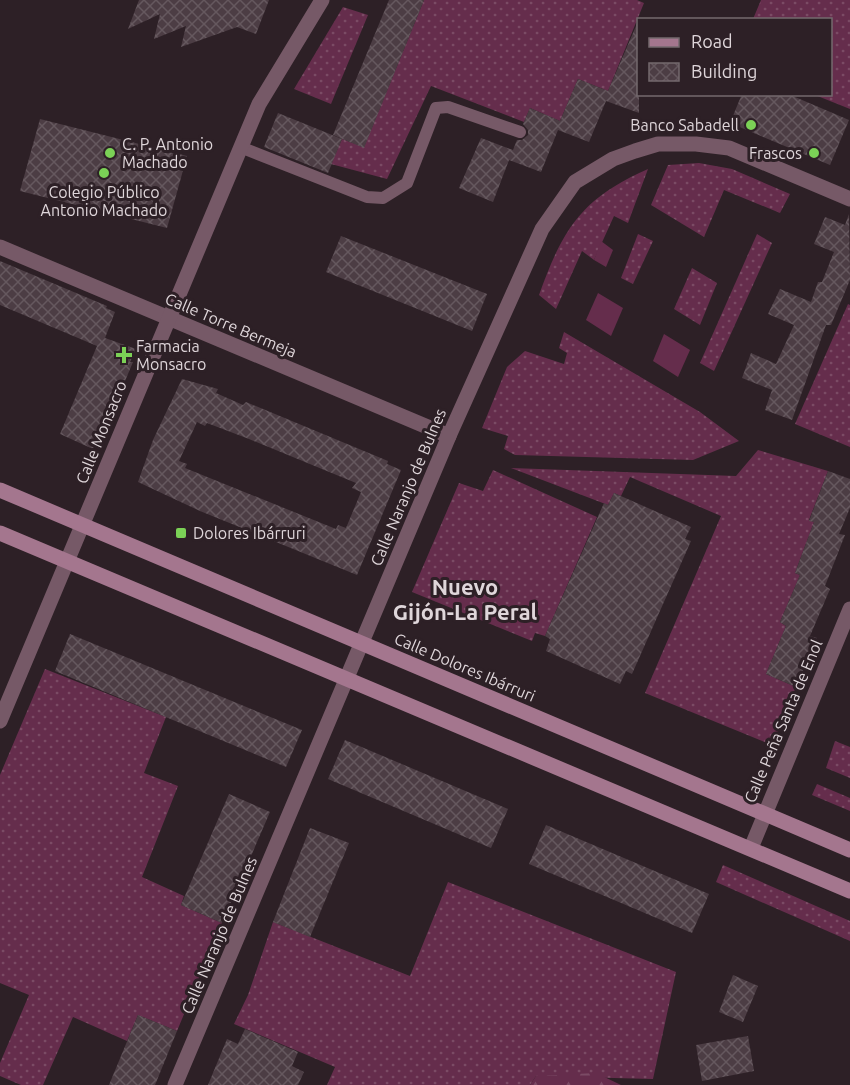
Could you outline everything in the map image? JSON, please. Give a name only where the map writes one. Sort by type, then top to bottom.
[{"type":"street","name":"Calle Monsacro","points":[[0,721],[240,147],[259,105],[322,0]]},
{"type":"street","name":"Calle Naranjo de Bulnes","points":[[175,1085],[449,436],[542,229],[575,183],[614,159],[658,144],[696,144],[729,148],[850,199]]},
{"type":"street","name":"Calle Torre Bermeja","points":[[0,247],[449,436]]},
{"type":"street","name":"Calle Dolores Ibárruri","points":[[0,490],[850,850]]},
{"type":"street","points":[[0,533],[850,891]]},
{"type":"street","name":"Calle Peña Santa de Enol","points":[[751,848],[850,609]]},
{"type":"lane","points":[[240,147],[367,197],[383,198],[406,183],[436,108],[448,107],[520,132]]},
{"type":"green space","points":[[424,0],[637,0],[644,3],[608,91],[578,79],[560,121],[530,108],[524,122],[431,86],[387,179],[331,164],[342,139],[364,147]]},
{"type":"green space","points":[[761,0],[850,0],[850,109],[818,96],[832,96],[832,18],[753,18]]},
{"type":"green space","points":[[343,7],[368,15],[331,104],[294,89]]},
{"type":"green space","points":[[699,163],[732,169],[790,194],[780,213],[724,190],[704,237],[651,205],[668,165]]},
{"type":"green space","points":[[648,169],[628,223],[614,216],[594,260],[582,251],[556,309],[539,295],[567,233],[591,204],[606,192]]},
{"type":"green space","points":[[638,234],[653,241],[633,284],[621,278]]},
{"type":"green space","points":[[757,234],[772,243],[714,371],[700,363]]},
{"type":"green space","points":[[601,241],[613,250],[606,267],[594,260]]},
{"type":"green space","points":[[692,268],[717,283],[700,325],[674,309]]},
{"type":"green space","points":[[598,293],[623,308],[611,336],[586,320]]},
{"type":"green space","points":[[848,304],[850,305],[850,447],[795,424]]},
{"type":"green space","points":[[564,332],[700,412],[739,441],[693,460],[515,455],[504,449],[508,436],[482,428],[507,367],[525,351],[564,364],[567,353],[559,348]]},
{"type":"green space","points":[[664,334],[690,350],[678,377],[653,361]]},
{"type":"green space","points":[[758,450],[828,471],[809,520],[814,522],[795,573],[800,575],[780,622],[786,626],[766,674],[796,687],[772,745],[645,693],[721,516],[630,477],[621,496],[614,493],[608,505],[511,468],[736,476]]},
{"type":"green space","points":[[493,470],[597,517],[545,636],[535,633],[532,641],[412,592],[459,483],[483,491]]},
{"type":"green space","points":[[45,669],[166,717],[144,773],[178,786],[142,877],[184,896],[181,905],[222,923],[177,1031],[138,1015],[127,1041],[73,1017],[43,1085],[21,1085],[0,1076],[0,1063],[29,995],[0,983],[0,775]]},
{"type":"green space","points":[[835,741],[850,747],[850,778],[826,768]]},
{"type":"green space","points":[[817,784],[850,798],[850,811],[812,795]]},
{"type":"green space","points":[[723,865],[850,921],[850,941],[716,882]]},
{"type":"green space","points":[[448,882],[676,972],[653,1079],[536,1076],[530,1085],[327,1085],[335,1067],[234,1024],[248,995],[273,922],[410,976]]},
{"type":"green space","points":[[596,1073],[621,1085],[530,1085],[536,1076]]},
{"type":"building","points":[[139,0],[269,0],[256,34],[237,27],[181,47],[186,26],[154,39],[160,14],[128,29]]},
{"type":"building","points":[[389,0],[424,0],[364,148],[333,135]]},
{"type":"building","points":[[637,24],[639,113],[606,101],[589,142],[558,130],[541,172],[509,160],[493,202],[459,188],[481,138],[513,150],[517,140],[522,140],[528,135],[528,130],[523,124],[530,108],[560,121],[578,79],[608,91]]},
{"type":"building","points":[[741,96],[793,96],[849,120],[830,165],[730,123]]},
{"type":"building","points":[[278,113],[342,139],[328,173],[264,147]]},
{"type":"building","name":"Colegio Público Antonio Machado","points":[[40,119],[187,156],[167,228],[20,191]]},
{"type":"building","points":[[849,214],[850,280],[831,325],[826,325],[792,420],[765,410],[772,390],[742,378],[751,353],[776,364],[794,325],[768,314],[780,289],[811,302],[818,282],[822,282],[834,252],[814,244],[825,217],[845,225]]},
{"type":"building","points":[[341,236],[487,294],[472,331],[326,272]]},
{"type":"building","points":[[0,261],[107,306],[106,308],[115,312],[105,338],[136,349],[130,362],[133,362],[107,424],[101,437],[98,436],[93,449],[60,434],[97,346],[0,305]]},
{"type":"building","points":[[182,379],[218,389],[216,393],[243,405],[246,402],[388,461],[387,464],[401,470],[357,575],[200,511],[138,482],[153,440]],"holes":[[[197,422],[205,426],[207,423],[356,483],[352,488],[361,492],[346,528],[338,525],[336,529],[185,468],[187,464],[179,461]]]},
{"type":"building","points":[[828,471],[850,479],[850,508],[839,534],[845,535],[825,586],[830,589],[810,636],[817,638],[796,687],[766,674],[786,626],[780,622],[800,575],[795,573],[814,522],[809,521]]},
{"type":"building","points":[[614,493],[691,527],[685,539],[691,541],[632,674],[626,671],[620,684],[546,651],[550,639],[545,636],[604,503],[608,505]]},
{"type":"building","points":[[70,634],[302,730],[286,767],[55,671]]},
{"type":"building","points":[[345,740],[508,809],[491,848],[328,779]]},
{"type":"building","points":[[229,794],[270,812],[222,923],[181,905]]},
{"type":"building","points":[[546,825],[709,894],[692,933],[529,864]]},
{"type":"building","points":[[310,828],[349,843],[310,937],[273,922]]},
{"type":"building","points":[[733,975],[758,986],[743,1022],[719,1012]]},
{"type":"building","points":[[138,1015],[177,1031],[155,1085],[109,1085]]},
{"type":"building","points":[[245,1029],[298,1052],[292,1066],[304,1072],[298,1085],[208,1085],[227,1039],[238,1044]]},
{"type":"building","points":[[748,1036],[754,1071],[702,1081],[696,1045]]},
{"type":"place","name":"Banco Sabadell","points":[[751,125]]},
{"type":"place","name":"C. P. Antonio Machado","points":[[110,153]]},
{"type":"place","name":"Frascos","points":[[814,153]]},
{"type":"place","name":"Colegio Público Antonio Machado","points":[[104,173]]},
{"type":"place","name":"Farmacia Monsacro","points":[[124,355]]},
{"type":"place","name":"Dolores Ibárruri","points":[[181,533]]},
{"type":"district","name":"Nuevo Gijón-La Peral","points":[[465,598]]}]
